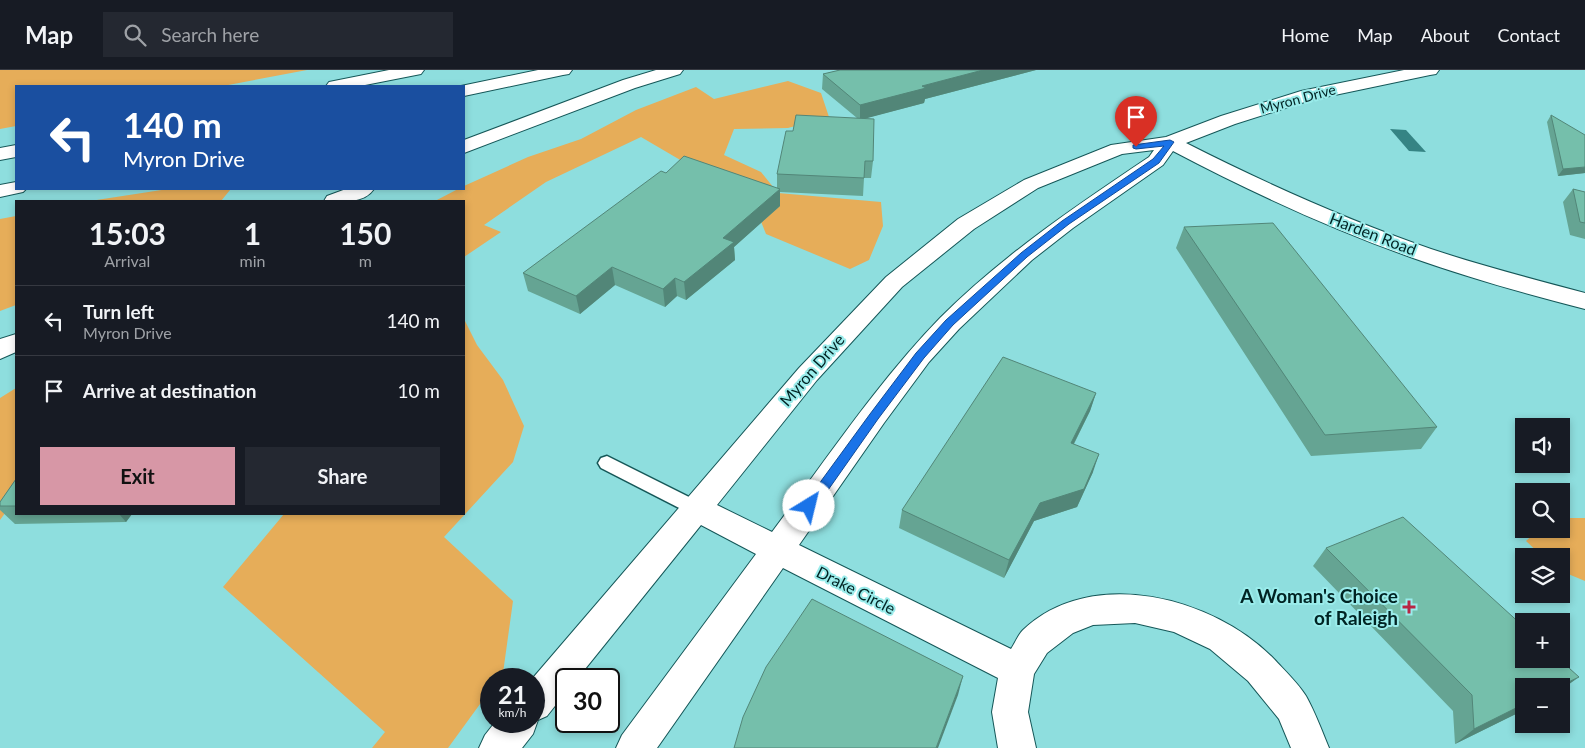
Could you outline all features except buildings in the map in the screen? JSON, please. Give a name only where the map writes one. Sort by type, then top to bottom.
[{"type":"main road","points":[[339,85],[415,70]]},
{"type":"main road","points":[[465,92],[563,70]]},
{"type":"main road","points":[[465,147],[629,84],[674,70]]},
{"type":"main road","name":"Myron Drive","points":[[545,691],[695,508],[808,374],[854,323],[894,282],[966,224],[1031,184],[1075,164],[1118,149],[1170,142],[1228,120],[1307,95],[1430,70]]},
{"type":"main road","points":[[635,748],[874,416],[920,356],[950,323],[1024,255],[1066,222],[1156,161],[1170,142]]},
{"type":"main road","name":"Harden Road","points":[[1170,142],[1213,165],[1345,225],[1463,267],[1585,301]]},
{"type":"main road","points":[[0,154],[15,151]]},
{"type":"main road","points":[[0,192],[15,188]]},
{"type":"main road","points":[[337,200],[362,190]]},
{"type":"main road","points":[[0,350],[15,342]]},
{"type":"main road","name":"Drake Circle","points":[[695,508],[1018,670]]},
{"type":"main road","points":[[1016,748],[1010,712],[1018,670],[1035,642],[1061,622],[1092,610],[1135,608],[1179,618],[1222,638],[1260,669],[1292,707],[1310,748]]},
{"type":"main road","points":[[498,748],[510,733]]},
{"type":"lane","points":[[607,463],[695,508]]},
{"type":"shaded area","points":[[0,70],[307,70],[228,85],[15,85],[15,126],[0,129]]},
{"type":"shaded area","points":[[788,81],[821,93],[829,117],[788,128],[734,129],[724,155],[761,172],[778,193],[881,202],[883,226],[869,260],[850,269],[766,234],[760,219],[682,161],[641,137],[546,182],[484,225],[501,232],[465,256],[465,200],[437,200],[456,190],[465,190],[465,186],[528,157],[581,139],[636,110],[696,87],[714,99]]},
{"type":"shaded area","points":[[162,190],[230,190],[222,200],[96,200]]},
{"type":"shaded area","points":[[15,216],[15,305],[0,311],[0,219]]},
{"type":"shaded area","points":[[465,321],[477,345],[503,380],[524,426],[513,462],[465,514]]},
{"type":"shaded area","points":[[15,389],[15,499],[0,520],[0,398]]},
{"type":"shaded area","points":[[283,515],[464,515],[444,537],[513,601],[504,668],[480,668],[480,704],[448,748],[372,748],[385,732],[223,587]]},
{"type":"shaded area","points":[[1570,518],[1585,518],[1585,581],[1570,575],[1570,548],[1533,548],[1526,541],[1529,538],[1570,538]]},
{"type":"water","points":[[1390,129],[1406,130],[1426,152],[1409,151]]},
{"type":"place","name":"A Woman's Choice of Raleigh","points":[[1409,607]]},
{"type":"route","points":[[809,506],[920,356],[950,323],[1024,255],[1066,222],[1156,161],[1170,142],[1136,147]]}]
